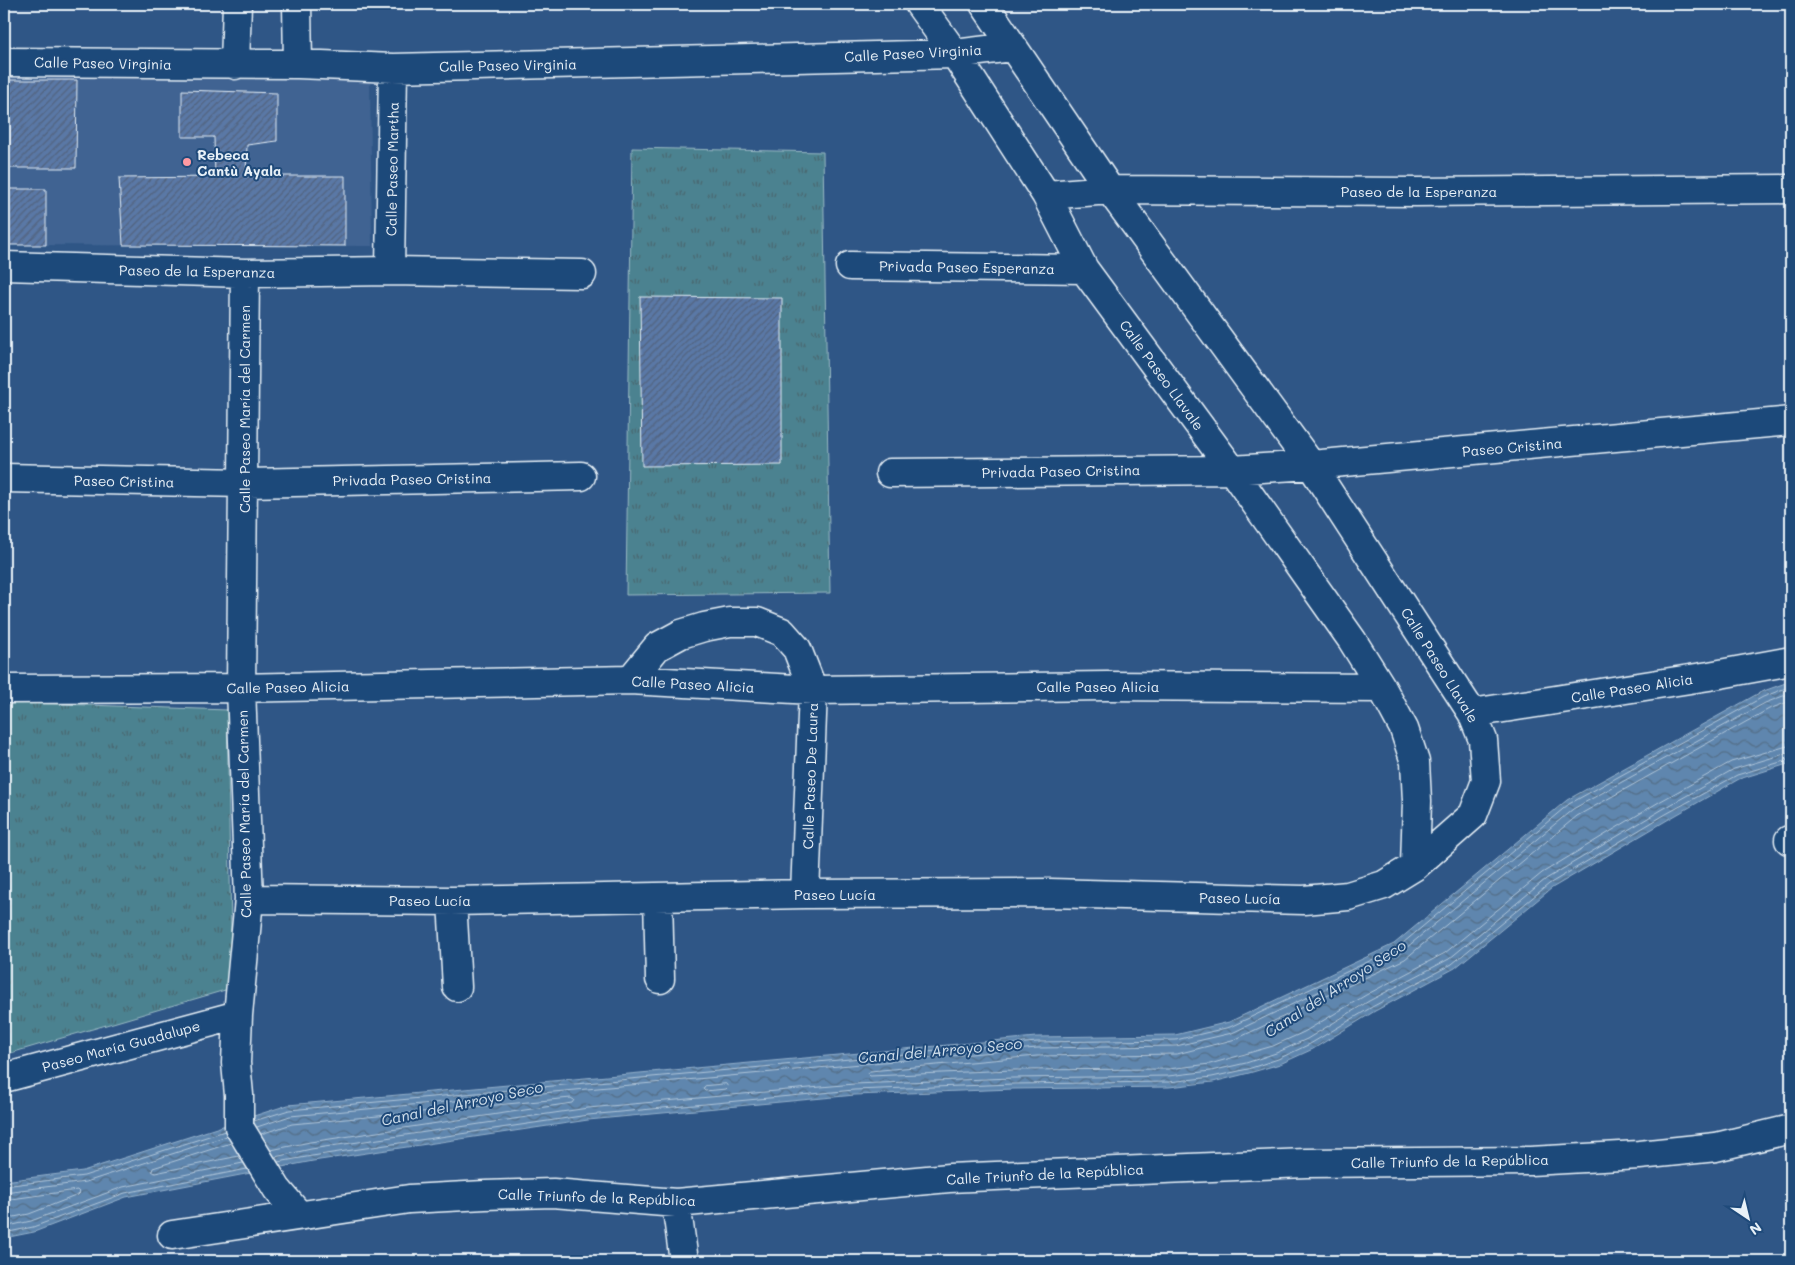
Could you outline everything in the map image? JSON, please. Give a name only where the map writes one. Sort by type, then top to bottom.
[{"type":"street","points":[[235,65],[237,4]]},
{"type":"street","points":[[297,4],[298,64]]},
{"type":"street","name":"Calle Paseo Llavale","points":[[919,4],[955,54],[1046,195],[1084,269],[1232,470],[1352,640],[1382,688],[1404,728],[1415,762],[1417,801],[1415,866]]},
{"type":"street","name":"Calle Paseo Llavale","points":[[984,4],[1110,190],[1311,466],[1472,713],[1483,740],[1486,781],[1473,814],[1415,866]]},
{"type":"street","name":"Calle Paseo Virginia","points":[[4,62],[298,64],[393,68],[955,54],[1012,47]]},
{"type":"street","name":"Calle Paseo Martha","points":[[390,270],[393,68]]},
{"type":"street","name":"Paseo de la Esperanza","points":[[1046,195],[1110,190],[1426,192],[1791,189]]},
{"type":"street","name":"Paseo de la Esperanza","points":[[4,266],[245,273],[390,270],[582,274]]},
{"type":"street","name":"Privada Paseo Esperanza","points":[[850,266],[1084,269]]},
{"type":"street","name":"Calle Paseo María del Carmen","points":[[245,273],[242,688],[249,899],[238,1015],[236,1063],[239,1094],[239,1127],[278,1189],[299,1215]]},
{"type":"street","name":"Paseo Cristina","points":[[1232,470],[1311,466],[1791,420]]},
{"type":"street","name":"Privada Paseo Cristina","points":[[890,473],[1232,470]]},
{"type":"street","name":"Privada Paseo Cristina","points":[[244,483],[581,476]]},
{"type":"street","name":"Paseo Cristina","points":[[4,478],[244,483]]},
{"type":"street","name":"Calle Paseo De Laura","points":[[630,680],[657,647],[680,634],[730,622],[757,622],[782,632],[797,649],[814,690],[805,894]]},
{"type":"street","name":"Calle Paseo Alicia","points":[[1472,713],[1791,661]]},
{"type":"street","name":"Calle Paseo Alicia","points":[[4,689],[242,688],[630,680],[814,690],[1107,686],[1382,688]]},
{"type":"street","name":"Paseo Lucía","points":[[249,899],[452,901],[805,894],[1050,893],[1304,900],[1348,896],[1384,885],[1415,866]]},
{"type":"street","points":[[658,898],[660,979]]},
{"type":"street","points":[[452,901],[457,987]]},
{"type":"street","name":"Paseo María Guadalupe","points":[[4,1078],[238,1015]]},
{"type":"street","name":"Calle Triunfo de la República","points":[[172,1235],[409,1199],[553,1193],[676,1202],[949,1178],[1306,1163],[1530,1161],[1639,1155],[1716,1147],[1791,1129]]},
{"type":"street","points":[[676,1202],[684,1261]]},
{"type":"shaded area","name":"Rebeca Cantù Ayala","points":[[4,72],[370,79],[372,246],[4,245]]},
{"type":"green space","points":[[632,148],[823,152],[830,593],[626,595]]},
{"type":"green space","points":[[4,702],[227,710],[232,988],[4,1055]]},
{"type":"water","name":"Canal del Arroyo Seco","points":[[1791,681],[1791,763],[1739,779],[1669,819],[1552,888],[1455,968],[1375,1011],[1313,1049],[1280,1064],[1213,1082],[1169,1087],[1013,1089],[855,1095],[588,1120],[313,1161],[126,1197],[34,1232],[4,1238],[4,1181],[83,1171],[288,1105],[1036,1037],[1175,1035],[1229,1022],[1394,944],[1567,800],[1761,692]]},
{"type":"building","points":[[4,80],[77,80],[76,168],[4,168]]},
{"type":"building","points":[[182,90],[277,93],[277,141],[247,145],[246,176],[345,176],[345,246],[123,245],[119,178],[215,177],[214,137],[182,137]]},
{"type":"building","points":[[4,189],[46,189],[46,245],[4,245]]},
{"type":"building","points":[[640,297],[782,298],[782,465],[642,466]]},
{"type":"place","name":"Rebeca Cantù Ayala","points":[[187,162]]}]
